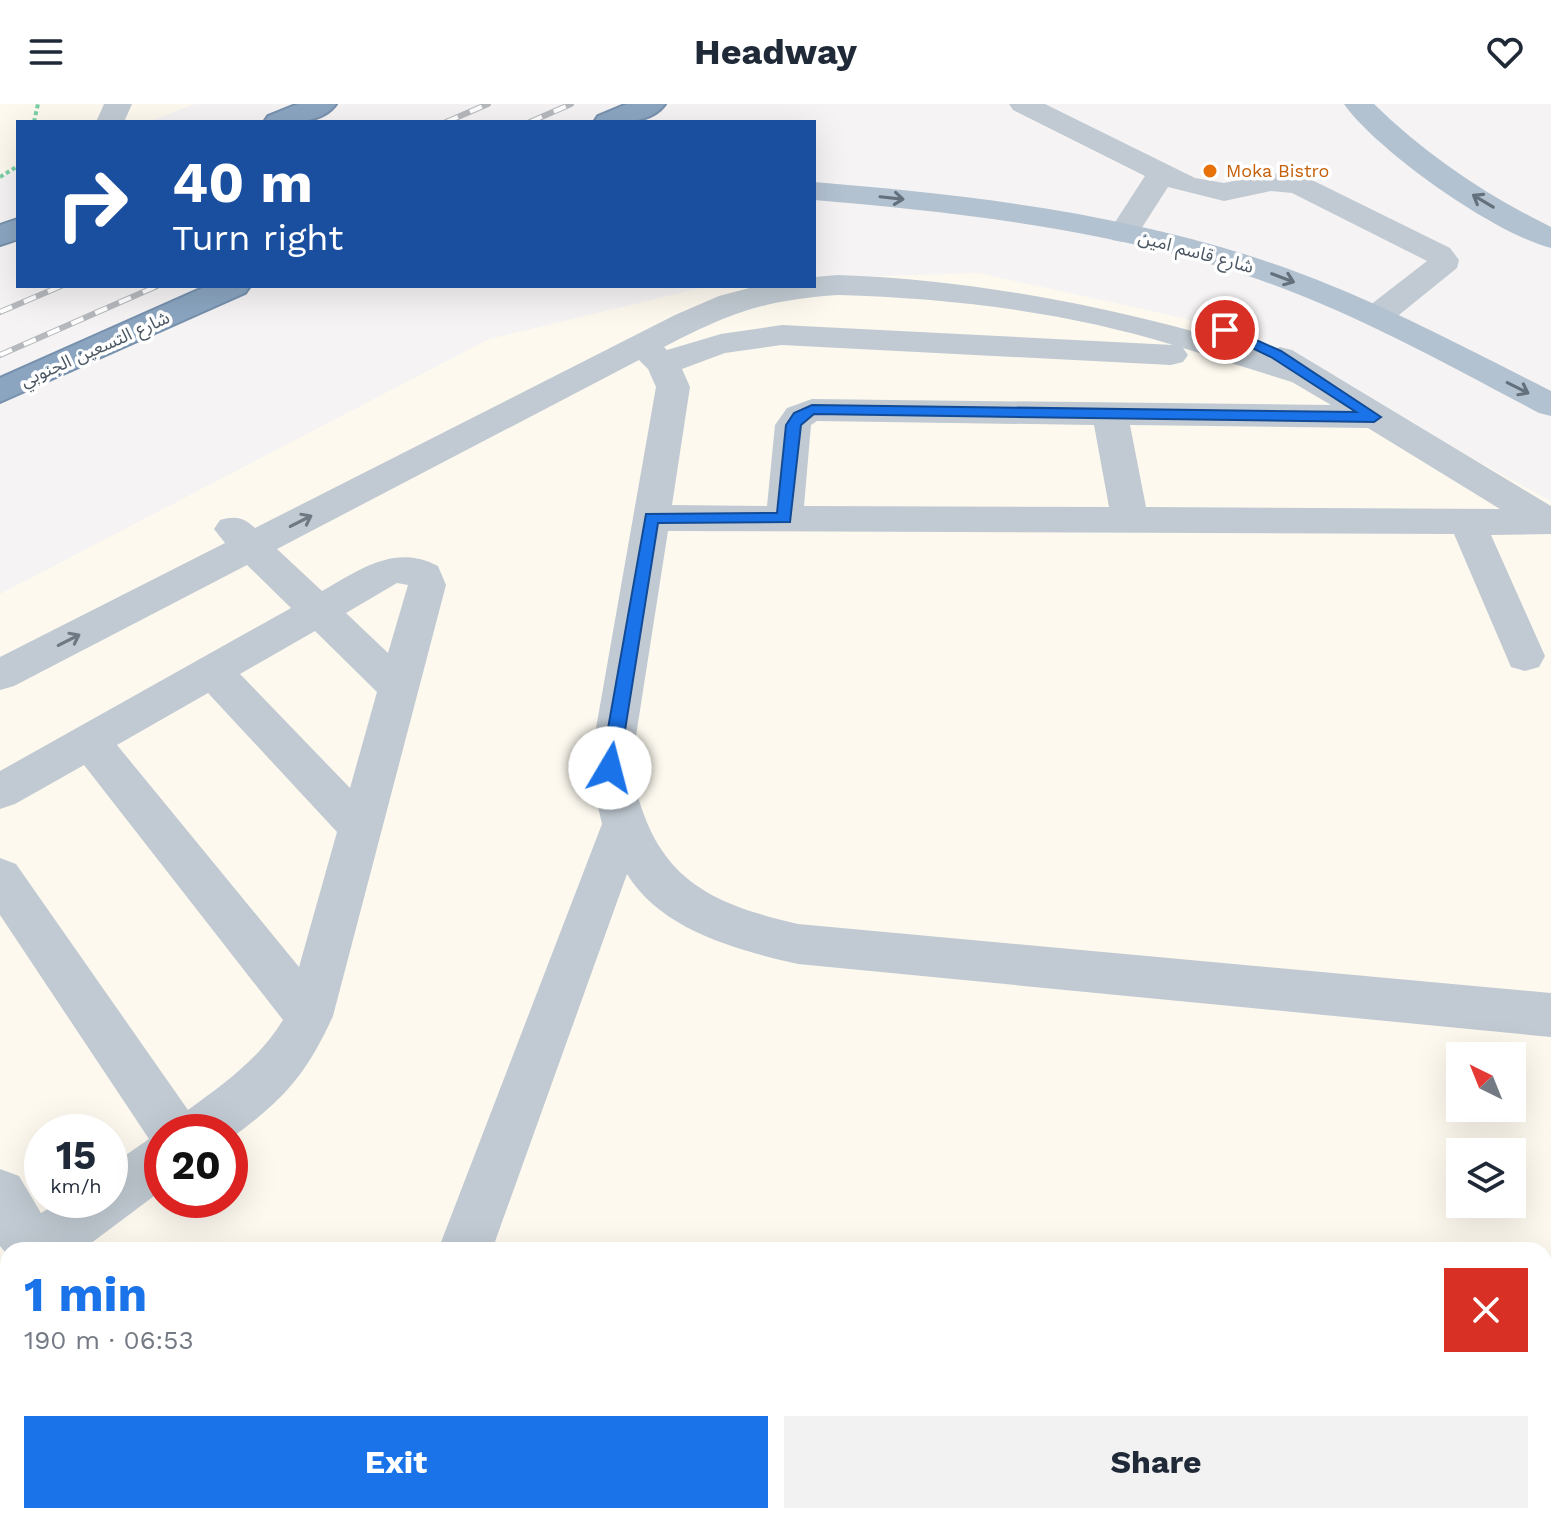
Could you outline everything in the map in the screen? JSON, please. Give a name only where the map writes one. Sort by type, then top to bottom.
[{"type":"highway","points":[[283,120],[322,104]]},
{"type":"highway","points":[[613,120],[651,104]]},
{"type":"highway","name":"شارع التسعين الجنوبي","points":[[0,391],[230,288]]},
{"type":"main road","points":[[1358,104],[1399,143],[1429,166],[1551,239]]},
{"type":"main road","name":"شارع قاسم امين","points":[[816,191],[936,203],[1123,233],[1260,270],[1377,316],[1551,405]]},
{"type":"street","points":[[1045,108],[1187,185],[1211,191],[1236,190],[1271,182],[1299,185],[1439,255],[1443,260],[1441,268],[1377,316]]},
{"type":"street","points":[[1123,233],[1162,173]]},
{"type":"street","points":[[816,266],[864,265],[926,271],[1083,295],[1207,324],[1243,337],[1276,354],[1550,523]]},
{"type":"street","points":[[816,287],[903,287],[1056,307],[1165,332],[1304,374]]},
{"type":"street","points":[[0,675],[242,537],[714,288]]},
{"type":"street","points":[[0,645],[653,355],[730,303],[797,288]]},
{"type":"street","points":[[653,355],[683,355],[730,341],[782,335],[1173,355]]},
{"type":"street","points":[[653,355],[673,387],[610,768],[613,798],[622,827],[637,855],[660,882],[688,904],[721,923],[758,936],[814,946],[1551,1015]]},
{"type":"street","points":[[784,518],[793,425],[799,416],[812,410],[1374,417]]},
{"type":"street","points":[[1110,414],[1130,520]]},
{"type":"street","points":[[651,518],[1550,523]]},
{"type":"street","points":[[1467,522],[1525,656]]},
{"type":"street","points":[[242,537],[399,688]]},
{"type":"street","points":[[0,792],[385,573],[399,568],[414,569],[424,576],[427,585],[309,1016],[298,1044],[283,1065],[261,1087],[224,1114]]},
{"type":"street","points":[[212,671],[360,827]]},
{"type":"street","points":[[89,741],[309,1016]]},
{"type":"street","points":[[468,1242],[622,827]]},
{"type":"street","points":[[0,877],[162,1114]]},
{"type":"street","points":[[0,1194],[30,1239],[41,1241],[54,1238],[82,1218]]},
{"type":"shaded area","points":[[0,104],[195,104],[152,120],[16,120],[16,171],[0,176]]},
{"type":"shaded area","points":[[979,273],[1232,329],[1551,501],[1551,1242],[0,1242],[0,594],[489,339],[701,288],[816,288],[816,278]]},
{"type":"railway","points":[[451,120],[488,104]]},
{"type":"railway","points":[[535,120],[571,104]]},
{"type":"railway","points":[[0,312],[56,288]]},
{"type":"railway","points":[[0,355],[152,288]]},
{"type":"place","name":"Moka Bistro","points":[[1210,171]]},
{"type":"route","points":[[610,768],[651,518],[784,518],[793,425],[804,412],[812,410],[1374,417],[1276,354],[1225,330]]}]
